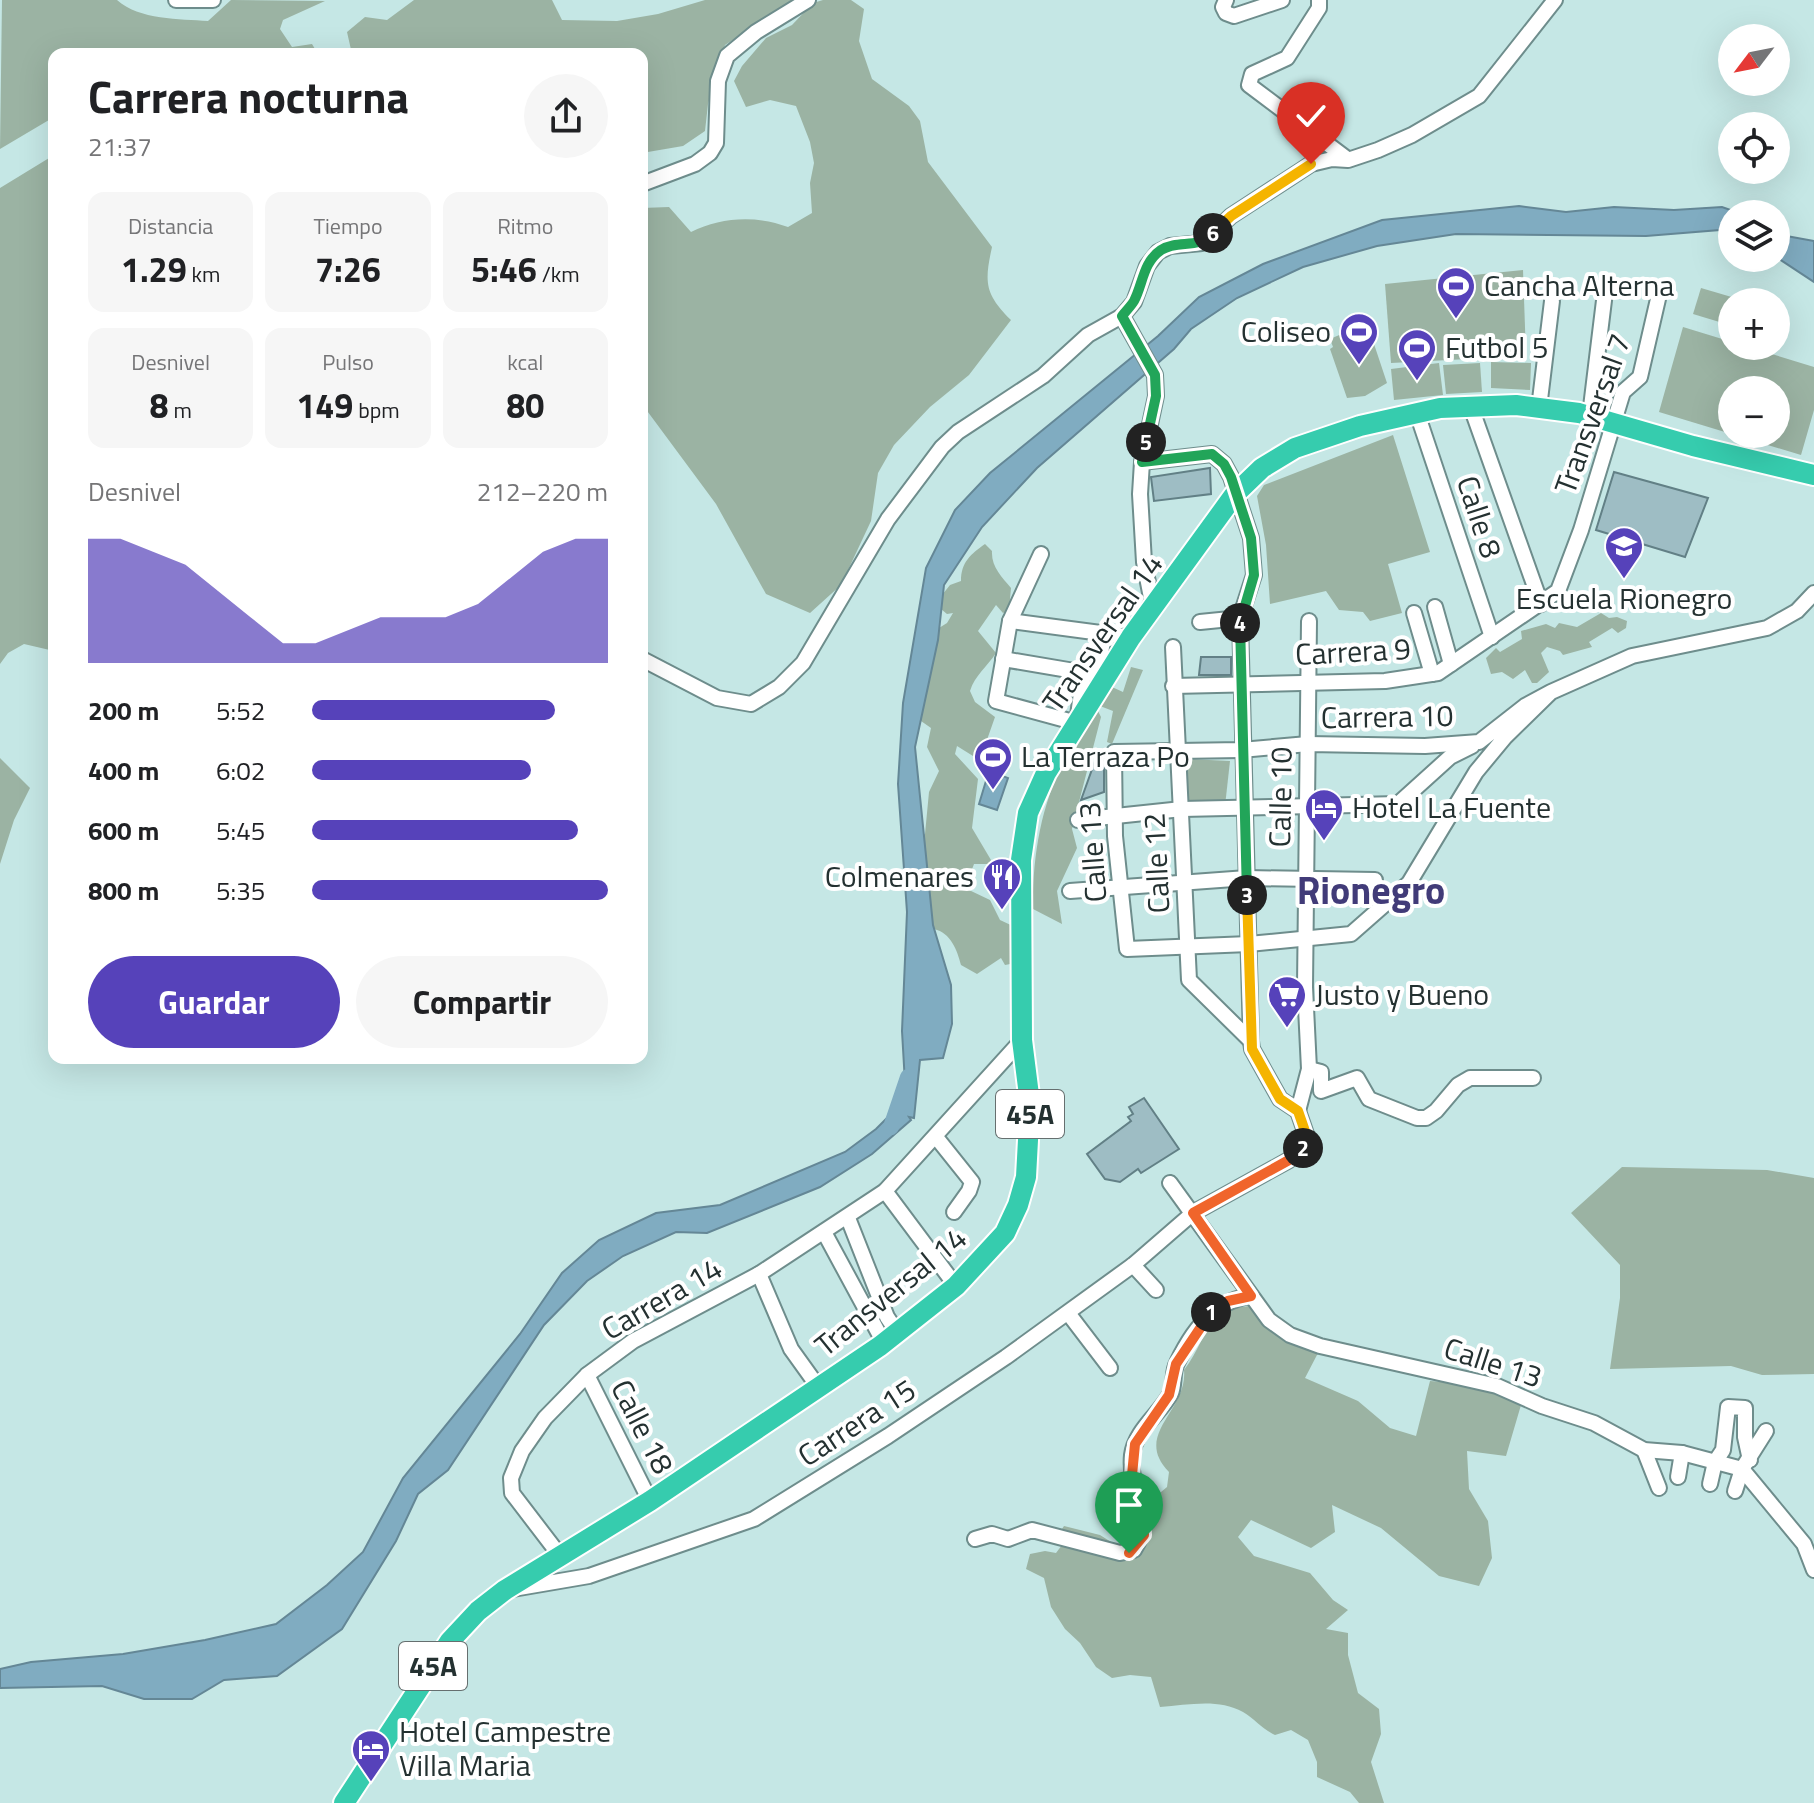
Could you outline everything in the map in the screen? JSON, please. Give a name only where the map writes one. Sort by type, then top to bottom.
[{"type":"highway","name":"45A","points":[[1417,413],[1516,405],[1590,415],[1693,446],[1814,475]]},
{"type":"highway","name":"Transversal 14","points":[[344,1803],[450,1641],[478,1611],[505,1590],[650,1501],[890,1338],[956,1286],[1005,1233],[1026,1177],[1030,1103],[1022,1040],[1021,860],[1028,813],[1046,773],[1131,637],[1235,494],[1277,458],[1295,448],[1360,426],[1417,413]]},
{"type":"street","points":[[176,0],[213,0]]},
{"type":"street","points":[[648,182],[695,164],[710,153],[716,143],[718,81],[727,56],[756,32],[808,0]]},
{"type":"street","points":[[1226,0],[1223,7],[1226,13],[1234,16],[1282,0]]},
{"type":"street","points":[[1319,0],[1319,8],[1287,58],[1252,74],[1249,85],[1348,160]]},
{"type":"street","points":[[648,662],[717,698],[751,704],[779,687],[803,663],[888,519],[942,447],[958,432],[1043,376],[1088,335],[1122,316],[1134,302],[1147,266],[1158,252],[1170,246],[1202,243],[1231,216],[1311,164],[1332,159],[1348,160],[1412,135],[1479,96],[1555,0]]},
{"type":"street","points":[[1590,415],[1606,284]]},
{"type":"street","name":"Transversal 7","points":[[1558,591],[1581,530],[1623,392],[1640,377],[1658,299]]},
{"type":"street","points":[[1539,408],[1552,301]]},
{"type":"street","points":[[1122,316],[1155,375],[1156,396],[1142,462],[1141,523],[1153,608]]},
{"type":"street","name":"Calle 8","points":[[1471,407],[1541,604]]},
{"type":"street","name":"Calle 8","points":[[1417,413],[1492,637]]},
{"type":"street","points":[[1142,462],[1212,454],[1224,464],[1251,538],[1254,575],[1240,618],[1241,750],[1251,1041],[1252,1049],[1280,1099],[1298,1111]]},
{"type":"street","points":[[1041,554],[1010,621],[996,701],[1077,723],[1104,633]]},
{"type":"street","name":"Carrera 9","points":[[1173,686],[1385,681],[1432,674],[1558,591]]},
{"type":"street","name":"Carrera 10","points":[[1114,752],[1241,750],[1308,744],[1425,746],[1479,742],[1525,706],[1551,692],[1632,656],[1767,628],[1797,611],[1814,593]]},
{"type":"street","points":[[1435,607],[1451,664]]},
{"type":"street","points":[[1414,613],[1432,674]]},
{"type":"street","points":[[1200,622],[1240,618]]},
{"type":"street","points":[[1010,621],[1131,637]]},
{"type":"street","name":"Calle 10","points":[[1298,1111],[1309,1069],[1306,1029],[1306,807],[1309,621]]},
{"type":"street","name":"Calle 12","points":[[1173,647],[1189,980],[1251,1041]]},
{"type":"street","points":[[1003,659],[1091,673]]},
{"type":"street","points":[[1186,948],[1356,931],[1409,883],[1476,772],[1505,737],[1551,692]]},
{"type":"street","points":[[1078,820],[1182,809],[1398,804],[1450,757],[1479,742]]},
{"type":"street","name":"Calle 13","points":[[1114,752],[1114,817],[1127,949],[1186,948]]},
{"type":"street","points":[[1070,891],[1247,878],[1375,880]]},
{"type":"street","name":"Carrera 14","points":[[561,1557],[512,1493],[511,1478],[522,1451],[545,1418],[587,1375],[633,1341],[759,1274],[885,1191],[1022,1040]]},
{"type":"street","points":[[1309,1069],[1321,1072],[1321,1091],[1357,1078],[1369,1099],[1417,1118],[1426,1118],[1436,1111],[1458,1085],[1470,1078],[1533,1078]]},
{"type":"street","name":"Carrera 15","points":[[505,1590],[589,1576],[754,1519],[888,1436],[1068,1313],[1133,1265],[1193,1213],[1302,1149],[1307,1137],[1298,1111]]},
{"type":"street","points":[[936,1137],[972,1182],[954,1212]]},
{"type":"street","name":"Calle 13","points":[[1170,1183],[1269,1320],[1290,1335],[1320,1346],[1497,1386],[1542,1406],[1594,1423],[1644,1450],[1682,1453],[1715,1462],[1746,1465]]},
{"type":"street","points":[[885,1191],[956,1286]]},
{"type":"street","points":[[848,1218],[887,1317],[890,1338]]},
{"type":"street","points":[[824,1232],[890,1338]]},
{"type":"street","points":[[1133,1265],[1156,1290]]},
{"type":"street","points":[[759,1274],[791,1349],[819,1388]]},
{"type":"street","points":[[975,1539],[992,1534],[1008,1539],[1032,1530],[1120,1553],[1134,1550],[1144,1535],[1143,1516],[1132,1475],[1135,1444],[1169,1395],[1176,1364],[1202,1322],[1213,1310],[1228,1301],[1251,1296]]},
{"type":"street","points":[[1068,1313],[1110,1368]]},
{"type":"street","name":"Calle 18","points":[[587,1375],[650,1501]]},
{"type":"street","points":[[1710,1484],[1715,1462],[1723,1450],[1728,1407],[1745,1408],[1746,1465],[1804,1544],[1814,1570]]},
{"type":"street","points":[[1735,1491],[1766,1431]]},
{"type":"street","points":[[1644,1450],[1659,1488]]},
{"type":"street","points":[[1678,1477],[1682,1453]]},
{"type":"green space","points":[[2,0],[117,0],[148,15],[208,21],[231,0],[325,1],[283,20],[280,29],[292,47],[312,44],[314,48],[48,48],[48,121],[0,149]]},
{"type":"green space","points":[[414,0],[552,0],[562,20],[617,21],[658,14],[705,0],[793,0],[725,45],[708,104],[705,131],[683,146],[648,152],[648,48],[351,48],[347,32],[365,17],[387,20]]},
{"type":"green space","points":[[851,0],[864,9],[859,41],[872,79],[909,106],[920,121],[928,162],[992,247],[988,270],[991,295],[1011,320],[969,375],[930,407],[894,445],[878,473],[871,521],[841,585],[810,613],[766,594],[716,504],[648,412],[648,208],[669,207],[691,232],[714,223],[739,219],[788,227],[812,213],[810,183],[814,163],[810,142],[796,106],[770,100],[746,107],[734,81],[742,66],[766,38],[792,25],[813,3]]},
{"type":"green space","points":[[48,159],[48,650],[24,644],[8,653],[0,664],[0,188]]},
{"type":"green space","name":"Cancha Alterna","points":[[1523,270],[1526,356],[1391,363],[1385,284]]},
{"type":"green space","points":[[1701,288],[1718,293],[1718,322],[1693,314]]},
{"type":"green space","name":"Coliseo","points":[[1367,323],[1387,383],[1365,396],[1347,398],[1330,349],[1333,347],[1330,339]]},
{"type":"green space","points":[[1683,327],[1718,338],[1718,360],[1790,360],[1814,367],[1814,410],[1801,455],[1778,448],[1790,448],[1790,376],[1718,376],[1718,430],[1659,412]]},
{"type":"green space","points":[[1491,362],[1531,363],[1530,390],[1491,388]]},
{"type":"green space","name":"Futbol 5","points":[[1439,363],[1443,395],[1394,400],[1391,369]]},
{"type":"green space","points":[[1480,363],[1482,392],[1446,394],[1443,365]]},
{"type":"green space","points":[[1393,435],[1430,552],[1388,564],[1402,613],[1370,621],[1363,612],[1339,610],[1326,591],[1270,604],[1266,545],[1257,496],[1264,485]]},
{"type":"green space","points":[[985,544],[992,551],[998,571],[1011,588],[1009,610],[1003,613],[996,605],[978,631],[996,653],[970,691],[975,702],[995,717],[982,754],[973,756],[957,746],[955,754],[978,779],[972,828],[991,860],[989,864],[974,864],[968,880],[969,890],[990,900],[1000,920],[1015,927],[1020,962],[1005,965],[1001,958],[977,974],[961,965],[952,943],[945,934],[934,929],[930,921],[927,867],[925,858],[917,856],[917,838],[925,834],[929,792],[939,771],[927,747],[931,728],[921,721],[915,710],[939,628],[947,623],[953,613],[947,614],[941,609],[938,600],[950,585],[961,581],[968,559]]},
{"type":"green space","points":[[1601,613],[1609,618],[1627,621],[1626,628],[1618,633],[1612,628],[1589,642],[1592,647],[1563,655],[1547,647],[1541,653],[1549,672],[1537,683],[1532,683],[1525,670],[1513,679],[1502,672],[1491,674],[1486,658],[1496,648],[1500,652],[1522,639],[1521,631],[1546,624],[1555,628],[1559,623],[1577,627]]},
{"type":"green space","points":[[1131,667],[1143,670],[1112,744],[1107,742],[1113,711],[1100,706],[1099,695],[1112,687],[1123,692]]},
{"type":"green space","points":[[1098,711],[1101,717],[1072,829],[1077,848],[1057,891],[1062,924],[1033,909],[1040,829],[1067,755]]},
{"type":"green space","points":[[0,758],[30,788],[14,820],[0,864]]},
{"type":"green space","points":[[1188,759],[1230,761],[1225,806],[1188,810]]},
{"type":"green space","points":[[1622,1167],[1767,1170],[1814,1178],[1814,1374],[1762,1375],[1731,1366],[1610,1369],[1620,1298],[1620,1265],[1571,1213]]},
{"type":"green space","points":[[1249,1306],[1279,1336],[1318,1353],[1305,1378],[1358,1401],[1390,1428],[1416,1436],[1430,1381],[1471,1384],[1521,1405],[1506,1456],[1467,1451],[1469,1489],[1488,1521],[1492,1558],[1479,1586],[1439,1576],[1381,1528],[1332,1505],[1335,1532],[1311,1548],[1251,1520],[1238,1537],[1254,1556],[1310,1573],[1333,1600],[1348,1610],[1326,1629],[1348,1633],[1348,1655],[1358,1693],[1379,1709],[1381,1734],[1371,1762],[1384,1803],[1359,1803],[1350,1792],[1317,1777],[1317,1762],[1308,1740],[1291,1730],[1275,1735],[1243,1712],[1223,1705],[1160,1707],[1151,1677],[1130,1675],[1112,1678],[1096,1667],[1080,1643],[1065,1629],[1051,1607],[1044,1578],[1026,1569],[1030,1554],[1045,1551],[1056,1553],[1062,1545],[1060,1532],[1064,1526],[1100,1535],[1127,1552],[1140,1553],[1152,1526],[1155,1497],[1167,1487],[1169,1472],[1159,1458],[1156,1446],[1183,1385],[1184,1370],[1220,1310]]},
{"type":"water","points":[[1519,206],[1566,212],[1614,207],[1674,210],[1718,207],[1718,230],[1646,236],[1456,234],[1377,246],[1303,267],[1237,298],[1191,329],[1174,349],[1037,468],[982,527],[944,585],[938,640],[915,747],[933,925],[951,985],[952,1024],[943,1058],[920,1060],[914,1118],[909,1117],[911,1120],[872,1154],[820,1187],[707,1233],[676,1232],[623,1256],[587,1281],[544,1325],[448,1470],[418,1494],[396,1541],[342,1629],[277,1676],[224,1680],[192,1699],[144,1699],[102,1686],[0,1688],[0,1669],[31,1662],[123,1654],[276,1624],[327,1585],[363,1552],[403,1478],[520,1334],[562,1273],[599,1240],[656,1213],[720,1205],[845,1152],[876,1129],[900,1105],[905,1083],[902,1031],[907,912],[898,784],[903,703],[926,568],[955,510],[990,473],[1158,336],[1199,297],[1263,264],[1382,220]]},
{"type":"water","points":[[1790,237],[1814,241],[1814,282],[1790,266]]},
{"type":"water","name":"La Terraza Po","points":[[989,771],[1008,778],[997,810],[979,804]]},
{"type":"building","points":[[1210,468],[1211,494],[1154,501],[1151,477]]},
{"type":"building","points":[[1614,472],[1708,498],[1685,557],[1596,530]]},
{"type":"building","points":[[1201,657],[1231,657],[1231,675],[1199,675]]},
{"type":"building","points":[[1095,761],[1104,761],[1104,792],[1081,800]]},
{"type":"building","points":[[1144,1098],[1179,1149],[1141,1173],[1138,1169],[1120,1182],[1105,1179],[1087,1154],[1131,1121],[1128,1117],[1133,1114],[1129,1107]]},
{"type":"waterway","points":[[891,1127],[908,1077]]},
{"type":"place","name":"Cancha Alterna","points":[[1456,320]]},
{"type":"place","name":"Coliseo","points":[[1359,366]]},
{"type":"place","name":"Futbol 5","points":[[1417,382]]},
{"type":"place","name":"Escuela Rionegro","points":[[1624,580]]},
{"type":"place","name":"La Terraza Po","points":[[993,791]]},
{"type":"place","name":"Hotel La Fuente","points":[[1324,842]]},
{"type":"place","name":"Colmenares","points":[[1002,911]]},
{"type":"place","name":"Justo y Bueno","points":[[1287,1029]]},
{"type":"place","name":"Hotel Campestre Villa Maria","points":[[371,1783]]},
{"type":"district","name":"Rionegro","points":[[1371,891]]},
{"type":"route","points":[[1129,1553],[1144,1535],[1143,1516],[1132,1475],[1135,1444],[1172,1390],[1176,1364],[1202,1322],[1213,1310],[1228,1301],[1251,1296],[1193,1213],[1289,1160],[1302,1149],[1307,1137],[1298,1111],[1280,1099],[1252,1049],[1251,1041],[1241,750],[1243,669],[1240,618],[1254,575],[1251,538],[1231,477],[1224,464],[1212,454],[1142,462],[1156,396],[1155,375],[1122,316],[1134,302],[1147,266],[1158,252],[1170,246],[1202,243],[1231,216],[1311,164]]}]
